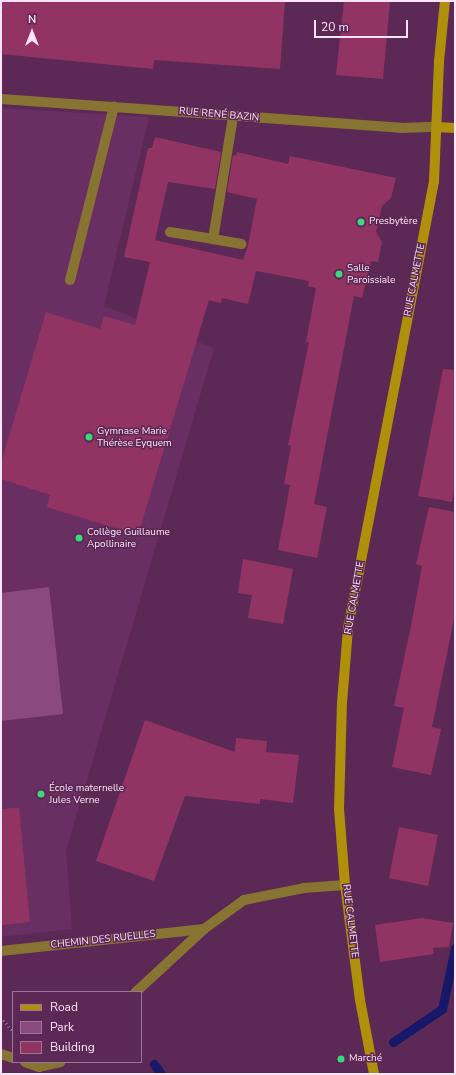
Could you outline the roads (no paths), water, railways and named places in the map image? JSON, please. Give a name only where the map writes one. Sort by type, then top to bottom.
[{"type":"street","name":"RUE CALMETTE","points":[[374,1074],[360,1000],[345,885],[339,777],[348,628],[434,181],[439,61],[445,1]]},
{"type":"street","name":"RUE RENÉ BAZIN","points":[[1,99],[401,128],[437,127]]},
{"type":"street","points":[[70,280],[114,106]]},
{"type":"street","points":[[213,239],[233,117]]},
{"type":"street","points":[[437,127],[455,128]]},
{"type":"street","points":[[170,232],[242,244]]},
{"type":"street","name":"CHEMIN DES RUELLES","points":[[137,991],[204,929],[244,900],[304,888],[345,885]]},
{"type":"street","name":"CHEMIN DES RUELLES","points":[[1,951],[204,929]]},
{"type":"street","points":[[1,1054],[12,1058]]},
{"type":"street","points":[[28,1063],[39,1067],[56,1063]]},
{"type":"waterway","points":[[393,1042],[442,1009],[455,948]]},
{"type":"waterway","points":[[154,1064],[161,1074]]},
{"type":"place","name":"Presbytère","points":[[361,222]]},
{"type":"place","name":"Salle Paroissiale","points":[[339,274]]},
{"type":"place","name":"Gymnase Marie Thérèse Eyquem","points":[[89,437]]},
{"type":"place","name":"Collège Guillaume Apollinaire","points":[[79,538]]},
{"type":"place","name":"École maternelle Jules Verne","points":[[41,794]]},
{"type":"place","name":"Marché","points":[[341,1059]]}]
